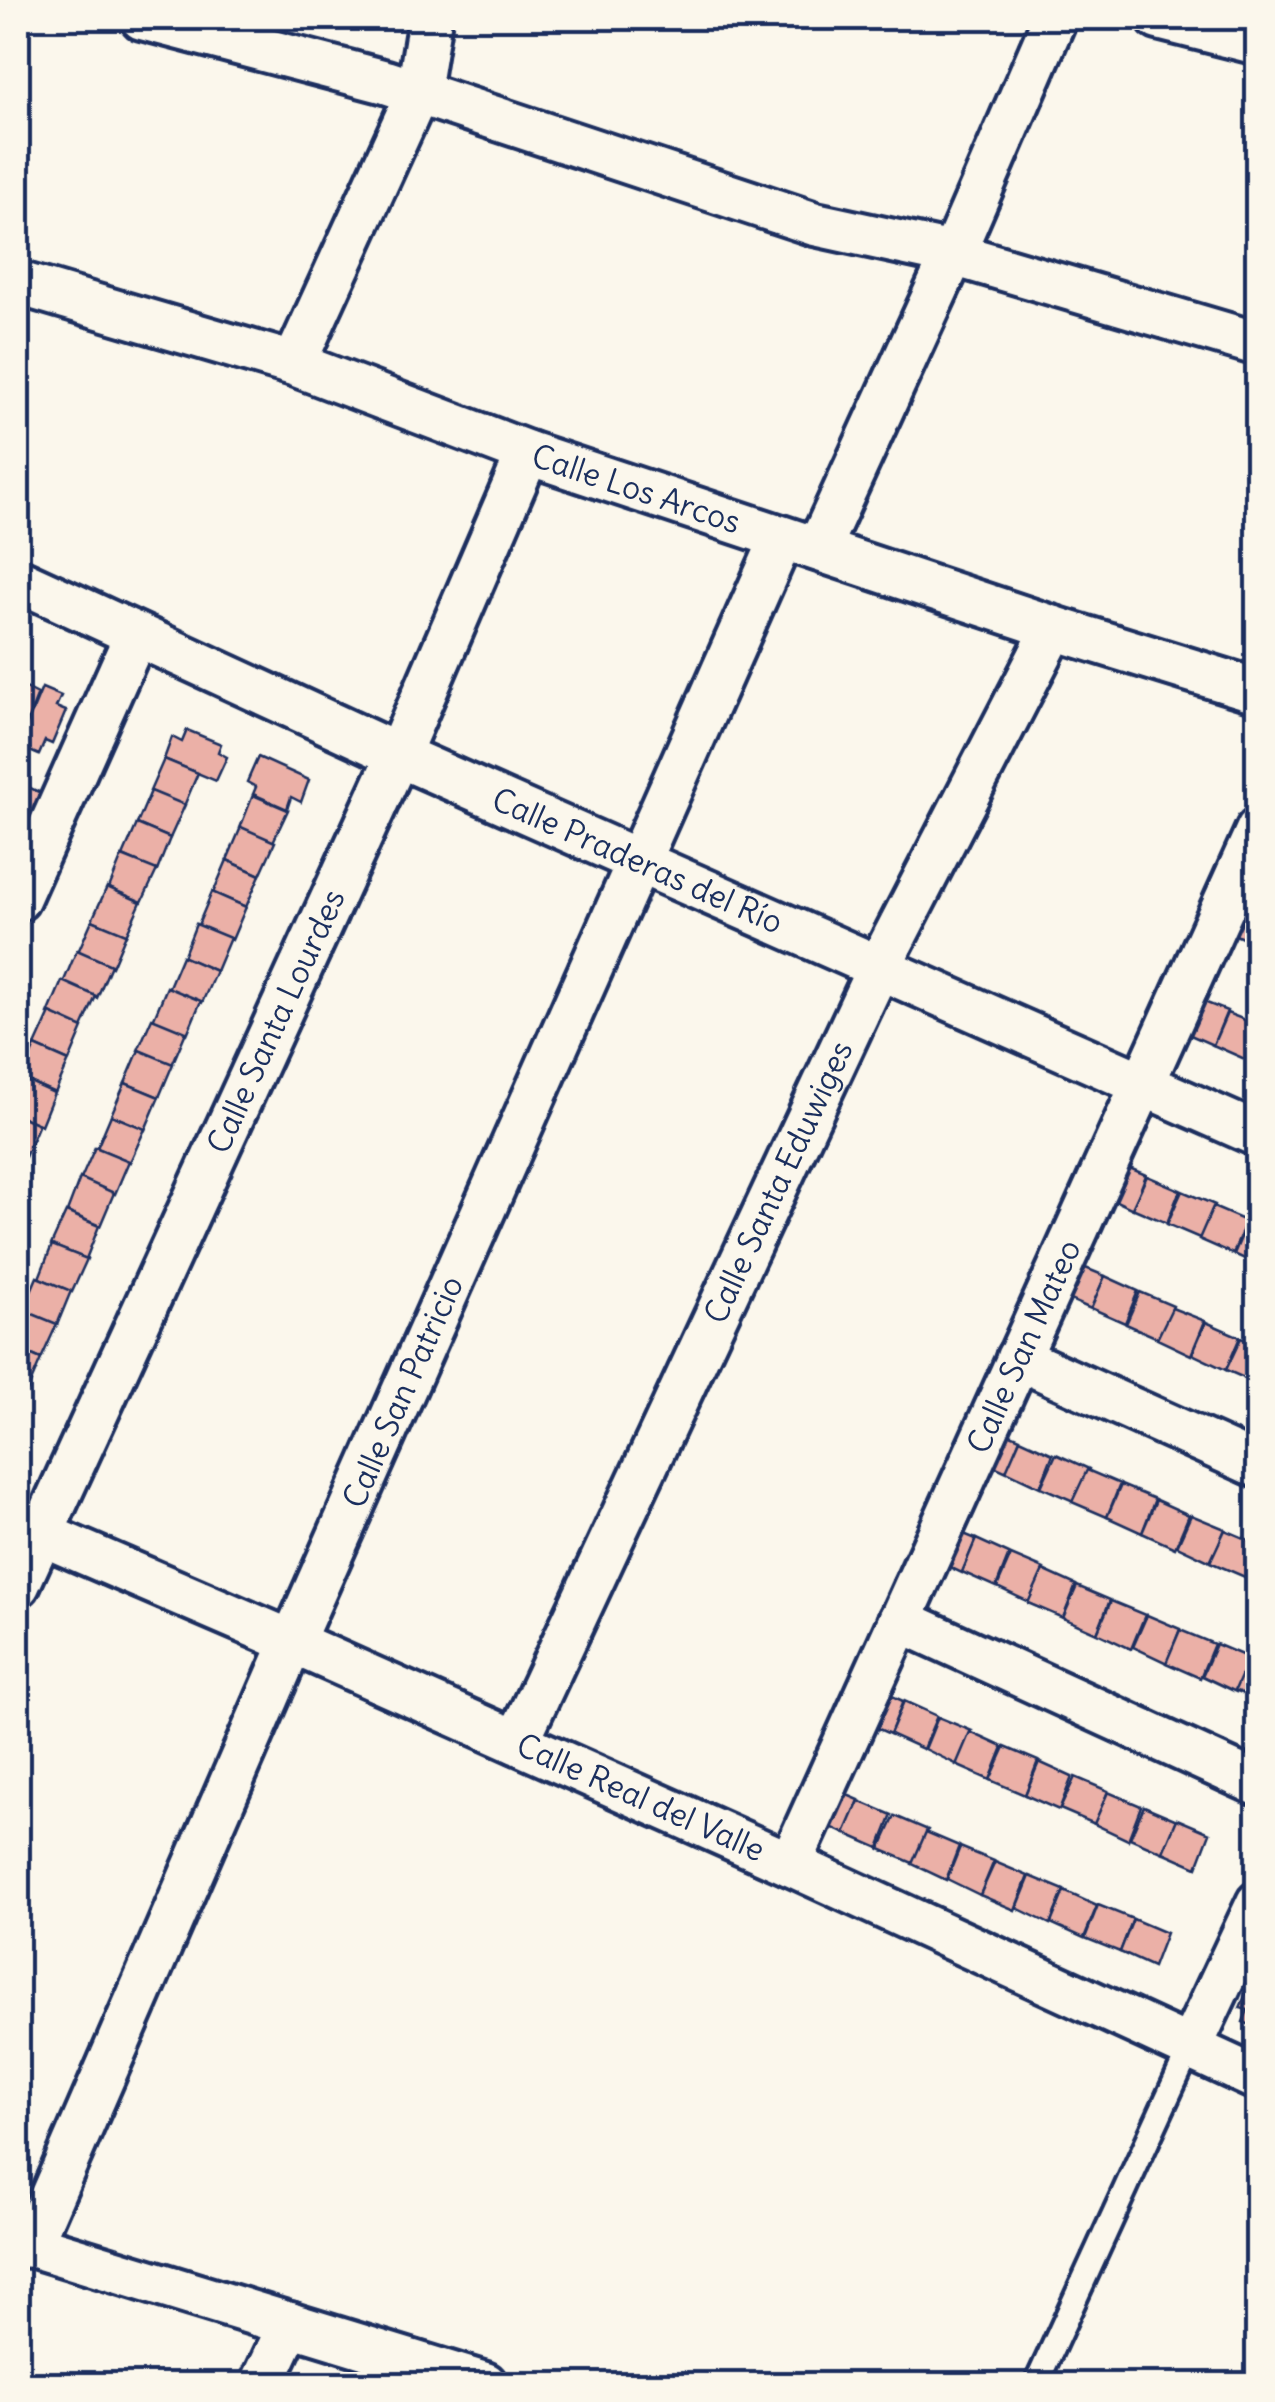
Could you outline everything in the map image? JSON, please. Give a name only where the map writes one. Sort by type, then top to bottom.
[{"type":"street","points":[[142,18],[386,82],[815,224],[952,254],[1258,344]]},
{"type":"street","points":[[294,364],[418,92],[430,18]]},
{"type":"street","name":"Calle San Patricio","points":[[24,2244],[639,861],[952,254],[1055,18]]},
{"type":"street","points":[[1158,18],[1258,43]]},
{"type":"street","name":"Calle Los Arcos","points":[[18,283],[294,364],[528,453],[1258,692]]},
{"type":"street","name":"Calle Santa Lourdes","points":[[18,1584],[29,1530],[398,755],[528,453]]},
{"type":"street","name":"Calle Praderas del Río","points":[[18,580],[398,755],[1258,1135]]},
{"type":"street","name":"Calle Santa Eduwiges","points":[[517,1742],[878,967],[1054,628]]},
{"type":"street","points":[[18,898],[136,635]]},
{"type":"street","name":"Calle San Mateo","points":[[790,1864],[1258,830]]},
{"type":"street","points":[[1018,1358],[1258,1466]]},
{"type":"street","name":"Calle Real del Valle","points":[[29,1530],[517,1742],[1258,2078]]},
{"type":"street","points":[[900,1620],[1258,1784]]},
{"type":"street","points":[[1190,2048],[1258,1903]]},
{"type":"street","points":[[24,2244],[485,2384]]},
{"type":"street","points":[[262,2384],[290,2324]]},
{"type":"lane","points":[[1036,2384],[1190,2048]]},
{"type":"building","points":[[18,684],[38,694],[24,729],[18,726]]},
{"type":"building","points":[[42,688],[61,696],[56,707],[66,711],[52,744],[45,741],[39,755],[18,746]]},
{"type":"building","points":[[187,730],[221,744],[218,752],[227,757],[216,781],[164,759],[172,737],[182,742]]},
{"type":"building","points":[[258,757],[309,780],[301,802],[291,797],[287,809],[253,794],[256,787],[247,782]]},
{"type":"building","points":[[164,759],[198,773],[184,806],[150,791]]},
{"type":"building","points":[[22,784],[43,794],[18,847],[18,794]]},
{"type":"building","points":[[151,791],[185,805],[170,838],[137,824]]},
{"type":"building","points":[[253,795],[288,810],[273,842],[240,828]]},
{"type":"building","points":[[137,824],[170,838],[157,871],[123,856]]},
{"type":"building","points":[[241,827],[275,842],[260,875],[227,860]]},
{"type":"building","points":[[122,856],[157,870],[142,902],[109,888]]},
{"type":"building","points":[[227,860],[260,875],[246,907],[213,893]]},
{"type":"building","points":[[107,887],[141,902],[126,935],[92,920]]},
{"type":"building","points":[[212,892],[246,907],[232,940],[198,925]]},
{"type":"building","points":[[1237,897],[1258,905],[1256,944],[1222,929]]},
{"type":"building","points":[[92,920],[126,934],[112,967],[78,952]]},
{"type":"building","points":[[196,924],[230,938],[216,971],[183,957]]},
{"type":"building","points":[[77,950],[111,965],[97,998],[63,983]]},
{"type":"building","points":[[182,956],[216,971],[202,1003],[168,989]]},
{"type":"building","points":[[62,981],[96,996],[82,1028],[48,1014]]},
{"type":"building","points":[[167,987],[201,1001],[187,1034],[153,1020]]},
{"type":"building","points":[[1194,998],[1227,1011],[1213,1045],[1179,1030]]},
{"type":"building","points":[[50,1013],[83,1028],[69,1061],[35,1046]]},
{"type":"building","points":[[1227,1013],[1258,1025],[1247,1060],[1213,1045]]},
{"type":"building","points":[[152,1018],[186,1032],[172,1065],[138,1050]]},
{"type":"building","points":[[35,1046],[69,1061],[55,1093],[21,1078]]},
{"type":"building","points":[[139,1050],[173,1064],[159,1097],[125,1083]]},
{"type":"building","points":[[21,1078],[54,1093],[41,1125],[18,1115]]},
{"type":"building","points":[[125,1083],[159,1097],[145,1130],[111,1115]]},
{"type":"building","points":[[18,1115],[39,1124],[25,1157],[18,1154]]},
{"type":"building","points":[[111,1115],[145,1129],[130,1162],[97,1148]]},
{"type":"building","points":[[95,1147],[129,1161],[115,1194],[81,1179]]},
{"type":"building","points":[[1113,1161],[1146,1175],[1133,1209],[1099,1193]]},
{"type":"building","points":[[1147,1176],[1180,1190],[1167,1223],[1132,1208]]},
{"type":"building","points":[[80,1178],[114,1193],[100,1226],[67,1212]]},
{"type":"building","points":[[1182,1191],[1215,1205],[1202,1239],[1167,1224]]},
{"type":"building","points":[[1213,1207],[1246,1221],[1233,1254],[1199,1239]]},
{"type":"building","points":[[66,1212],[99,1226],[86,1259],[51,1245]]},
{"type":"building","points":[[1248,1221],[1258,1226],[1258,1265],[1234,1254]]},
{"type":"building","points":[[52,1245],[87,1259],[72,1292],[39,1278]]},
{"type":"building","points":[[1071,1262],[1105,1276],[1091,1309],[1057,1294]]},
{"type":"building","points":[[1105,1276],[1138,1291],[1125,1323],[1091,1308]]},
{"type":"building","points":[[37,1277],[71,1291],[57,1325],[23,1310]]},
{"type":"building","points":[[1140,1292],[1173,1306],[1160,1339],[1126,1324]]},
{"type":"building","points":[[1172,1308],[1205,1321],[1191,1355],[1157,1339]]},
{"type":"building","points":[[23,1310],[57,1324],[41,1359],[18,1349],[18,1321]]},
{"type":"building","points":[[1206,1322],[1240,1337],[1226,1370],[1192,1354]]},
{"type":"building","points":[[1241,1338],[1258,1345],[1258,1384],[1226,1370]]},
{"type":"building","points":[[18,1349],[41,1359],[26,1394],[18,1390]]},
{"type":"building","points":[[987,1424],[1020,1438],[1007,1472],[972,1456]]},
{"type":"building","points":[[1020,1439],[1053,1454],[1040,1487],[1006,1471]]},
{"type":"building","points":[[1056,1454],[1089,1469],[1076,1502],[1041,1487]]},
{"type":"building","points":[[1087,1470],[1120,1484],[1107,1517],[1072,1502]]},
{"type":"building","points":[[1121,1485],[1155,1499],[1142,1533],[1107,1517]]},
{"type":"building","points":[[1156,1500],[1189,1515],[1175,1548],[1142,1533]]},
{"type":"building","points":[[1191,1515],[1225,1529],[1211,1562],[1177,1546]]},
{"type":"building","points":[[942,1525],[976,1539],[962,1573],[928,1557]]},
{"type":"building","points":[[1225,1530],[1258,1544],[1245,1577],[1210,1562]]},
{"type":"building","points":[[976,1539],[1009,1554],[996,1587],[962,1572]]},
{"type":"building","points":[[1011,1555],[1044,1569],[1031,1603],[997,1587]]},
{"type":"building","points":[[1043,1570],[1076,1585],[1063,1618],[1028,1603]]},
{"type":"building","points":[[1077,1586],[1110,1600],[1097,1633],[1063,1618]]},
{"type":"building","points":[[1111,1601],[1145,1615],[1131,1649],[1097,1633]]},
{"type":"building","points":[[1147,1615],[1180,1629],[1167,1663],[1133,1647]]},
{"type":"building","points":[[1180,1630],[1214,1644],[1200,1678],[1166,1663]]},
{"type":"building","points":[[1216,1644],[1249,1658],[1236,1692],[1202,1676]]},
{"type":"building","points":[[1249,1658],[1258,1661],[1258,1700],[1235,1690]]},
{"type":"building","points":[[870,1686],[903,1701],[890,1734],[856,1719]]},
{"type":"building","points":[[904,1701],[937,1716],[923,1749],[890,1734]]},
{"type":"building","points":[[938,1717],[972,1731],[958,1765],[925,1749]]},
{"type":"building","points":[[970,1732],[1003,1747],[990,1780],[956,1765]]},
{"type":"building","points":[[1005,1747],[1038,1761],[1025,1795],[990,1780]]},
{"type":"building","points":[[1039,1762],[1072,1777],[1059,1810],[1025,1795]]},
{"type":"building","points":[[1075,1777],[1108,1791],[1095,1824],[1060,1809]]},
{"type":"building","points":[[826,1786],[859,1800],[846,1834],[811,1818]]},
{"type":"building","points":[[1108,1792],[1141,1806],[1128,1840],[1094,1824]]},
{"type":"building","points":[[859,1801],[892,1815],[879,1848],[845,1833]]},
{"type":"building","points":[[1144,1806],[1177,1820],[1164,1853],[1130,1838]]},
{"type":"building","points":[[895,1816],[928,1830],[915,1864],[880,1849]]},
{"type":"building","points":[[1177,1819],[1210,1833],[1197,1867],[1163,1852]]},
{"type":"building","points":[[926,1832],[959,1846],[946,1880],[912,1864]]},
{"type":"building","points":[[960,1847],[994,1861],[980,1895],[947,1879]]},
{"type":"building","points":[[995,1862],[1028,1876],[1015,1910],[980,1895]]},
{"type":"building","points":[[1030,1876],[1064,1890],[1050,1924],[1017,1908]]},
{"type":"building","points":[[1064,1891],[1097,1906],[1084,1938],[1051,1923]]},
{"type":"building","points":[[1098,1905],[1133,1919],[1120,1952],[1085,1938]]},
{"type":"building","points":[[1133,1919],[1166,1933],[1153,1967],[1120,1952]]},
{"type":"building","points":[[1250,1984],[1258,1987],[1258,2028],[1243,2022],[1248,2010],[1240,2008]]}]
